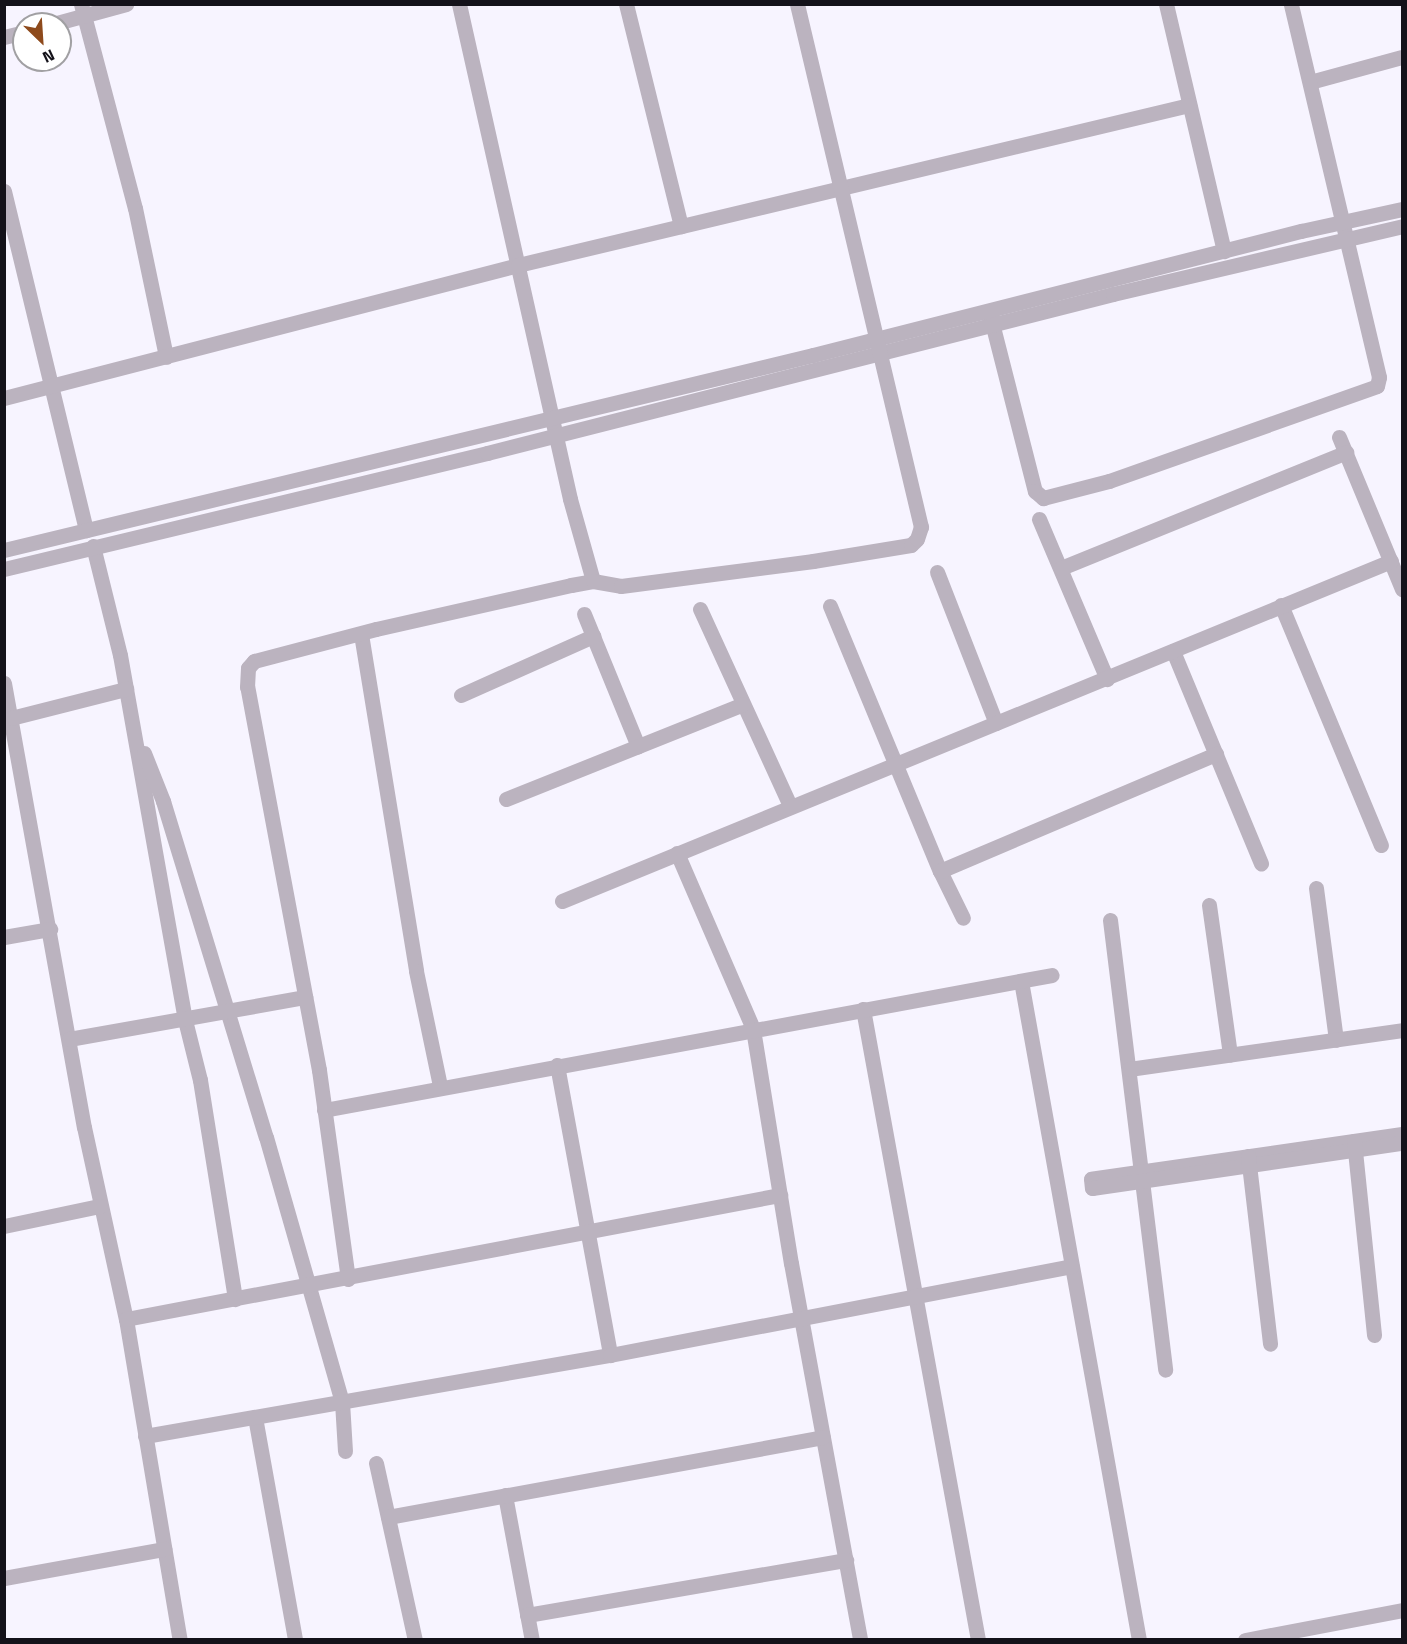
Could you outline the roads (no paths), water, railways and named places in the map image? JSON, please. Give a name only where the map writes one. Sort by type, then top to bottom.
[{"type":"street","points":[[126,4],[83,10],[135,208],[166,357]]},
{"type":"street","points":[[459,4],[555,434],[593,581]]},
{"type":"street","points":[[626,4],[681,226]]},
{"type":"street","points":[[348,1280],[324,1110],[305,997],[247,687],[248,668],[254,661],[361,634],[593,581],[621,586],[910,545],[917,539],[921,526],[797,4]]},
{"type":"street","points":[[1166,4],[1224,251]]},
{"type":"street","points":[[989,309],[1035,491],[1043,498],[1071,493],[1377,386],[1379,377],[1291,4]]},
{"type":"street","points":[[1310,82],[1402,57]]},
{"type":"street","points":[[4,398],[518,265],[1189,105]]},
{"type":"street","points":[[4,191],[86,530]]},
{"type":"street","points":[[4,568],[555,434],[877,346],[989,309],[1343,222],[1402,210]]},
{"type":"street","points":[[4,550],[551,415],[877,346],[993,324],[1402,226]]},
{"type":"street","points":[[1339,437],[1402,589]]},
{"type":"street","points":[[1061,568],[1346,452]]},
{"type":"street","points":[[1039,519],[1107,679]]},
{"type":"street","points":[[93,546],[111,611],[185,1020],[200,1080],[235,1299]]},
{"type":"street","points":[[562,900],[1391,561]]},
{"type":"street","points":[[937,572],[996,723]]},
{"type":"street","points":[[1281,605],[1381,845]]},
{"type":"street","points":[[830,606],[940,871],[963,918]]},
{"type":"street","points":[[700,609],[790,806]]},
{"type":"street","points":[[584,614],[638,746]]},
{"type":"street","points":[[361,634],[416,971],[440,1086]]},
{"type":"street","points":[[461,695],[593,636]]},
{"type":"street","points":[[1173,651],[1261,863]]},
{"type":"street","points":[[4,683],[100,1206],[126,1319],[180,1640]]},
{"type":"street","points":[[12,718],[126,689]]},
{"type":"street","points":[[506,799],[743,704]]},
{"type":"street","points":[[131,719],[163,801],[342,1402],[345,1451]]},
{"type":"street","points":[[940,871],[1216,754]]},
{"type":"street","points":[[677,852],[753,1029],[801,1318],[860,1640]]},
{"type":"street","points":[[1316,888],[1336,1040]]},
{"type":"street","points":[[1209,905],[1230,1055]]},
{"type":"street","points":[[1110,920],[1165,1370]]},
{"type":"street","points":[[4,937],[50,929]]},
{"type":"street","points":[[324,1110],[440,1086],[1052,975]]},
{"type":"street","points":[[1020,981],[1139,1640]]},
{"type":"street","points":[[69,1039],[305,997]]},
{"type":"street","points":[[864,1009],[918,1296],[978,1640]]},
{"type":"street","points":[[1129,1069],[1402,1030]]},
{"type":"street","points":[[557,1065],[610,1355]]},
{"type":"street","points":[[1143,1176],[1354,1145],[1402,1134]]},
{"type":"street","points":[[1354,1145],[1402,1143]]},
{"type":"street","points":[[1354,1145],[1374,1335]]},
{"type":"street","points":[[1249,1161],[1270,1344]]},
{"type":"street","points":[[126,1319],[348,1280],[780,1195]]},
{"type":"street","points":[[4,1226],[100,1206]]},
{"type":"street","points":[[145,1436],[610,1355],[1072,1266]]},
{"type":"street","points":[[255,1417],[295,1640]]},
{"type":"street","points":[[388,1517],[823,1437]]},
{"type":"street","points":[[376,1462],[415,1640]]},
{"type":"street","points":[[505,1496],[532,1640]]},
{"type":"street","points":[[4,1578],[164,1549]]},
{"type":"street","points":[[527,1615],[846,1560]]},
{"type":"street","points":[[1245,1640],[1402,1610]]}]
